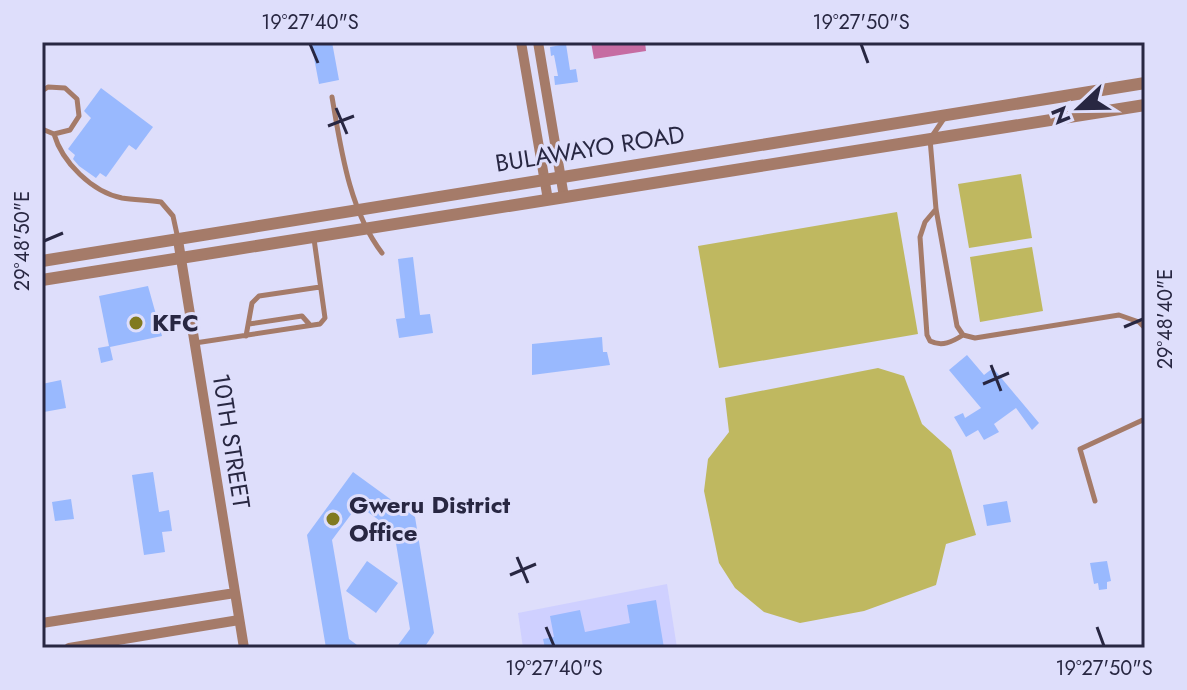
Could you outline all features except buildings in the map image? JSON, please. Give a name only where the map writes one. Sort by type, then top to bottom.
[{"type":"street","points":[[521,42],[548,200]]},
{"type":"street","points":[[538,42],[564,197]]},
{"type":"street","name":"BULAWAYO ROAD","points":[[42,261],[1145,83]]},
{"type":"street","points":[[1118,88],[1124,108]]},
{"type":"street","name":"BULAWAYO ROAD","points":[[42,280],[1145,105]]},
{"type":"street","name":"10TH STREET","points":[[178,240],[244,648]]},
{"type":"street","points":[[42,623],[235,593]]},
{"type":"street","points":[[69,648],[239,620]]},
{"type":"lane","points":[[42,91],[48,87],[65,88],[77,99],[79,116],[70,130],[54,134],[42,129]]},
{"type":"lane","points":[[332,97],[340,141],[364,228],[382,253]]},
{"type":"lane","points":[[948,115],[935,128],[930,139],[936,209],[957,326],[963,335],[975,338],[1119,315],[1139,322],[1145,328]]},
{"type":"lane","points":[[909,121],[930,139]]},
{"type":"lane","points":[[54,134],[61,155],[105,192],[122,198],[161,202],[173,216],[178,240]]},
{"type":"lane","points":[[936,209],[925,222],[920,237],[927,335],[930,341],[942,344],[954,342],[963,335]]},
{"type":"lane","points":[[195,343],[320,324],[325,318],[313,238]]},
{"type":"lane","points":[[246,336],[252,303],[259,296],[320,287]]},
{"type":"lane","points":[[249,324],[302,316],[310,325]]},
{"type":"lane","points":[[1095,501],[1080,449],[1145,419]]},
{"type":"shaded area","points":[[591,42],[645,42],[646,51],[594,59]]},
{"type":"shaded area","points":[[1021,174],[1032,238],[969,248],[958,184]]},
{"type":"shaded area","points":[[897,212],[918,334],[719,368],[698,246]]},
{"type":"shaded area","points":[[1032,247],[1043,311],[980,322],[970,257]]},
{"type":"shaded area","points":[[878,368],[904,376],[922,424],[951,450],[976,535],[946,544],[936,585],[864,611],[800,623],[764,612],[735,588],[719,563],[704,491],[708,459],[729,432],[725,398]]},
{"type":"shaded area","points":[[667,584],[677,648],[523,648],[518,613]]},
{"type":"place","name":"KFC","points":[[136,323]]},
{"type":"place","name":"Gweru District Office","points":[[333,519]]}]
